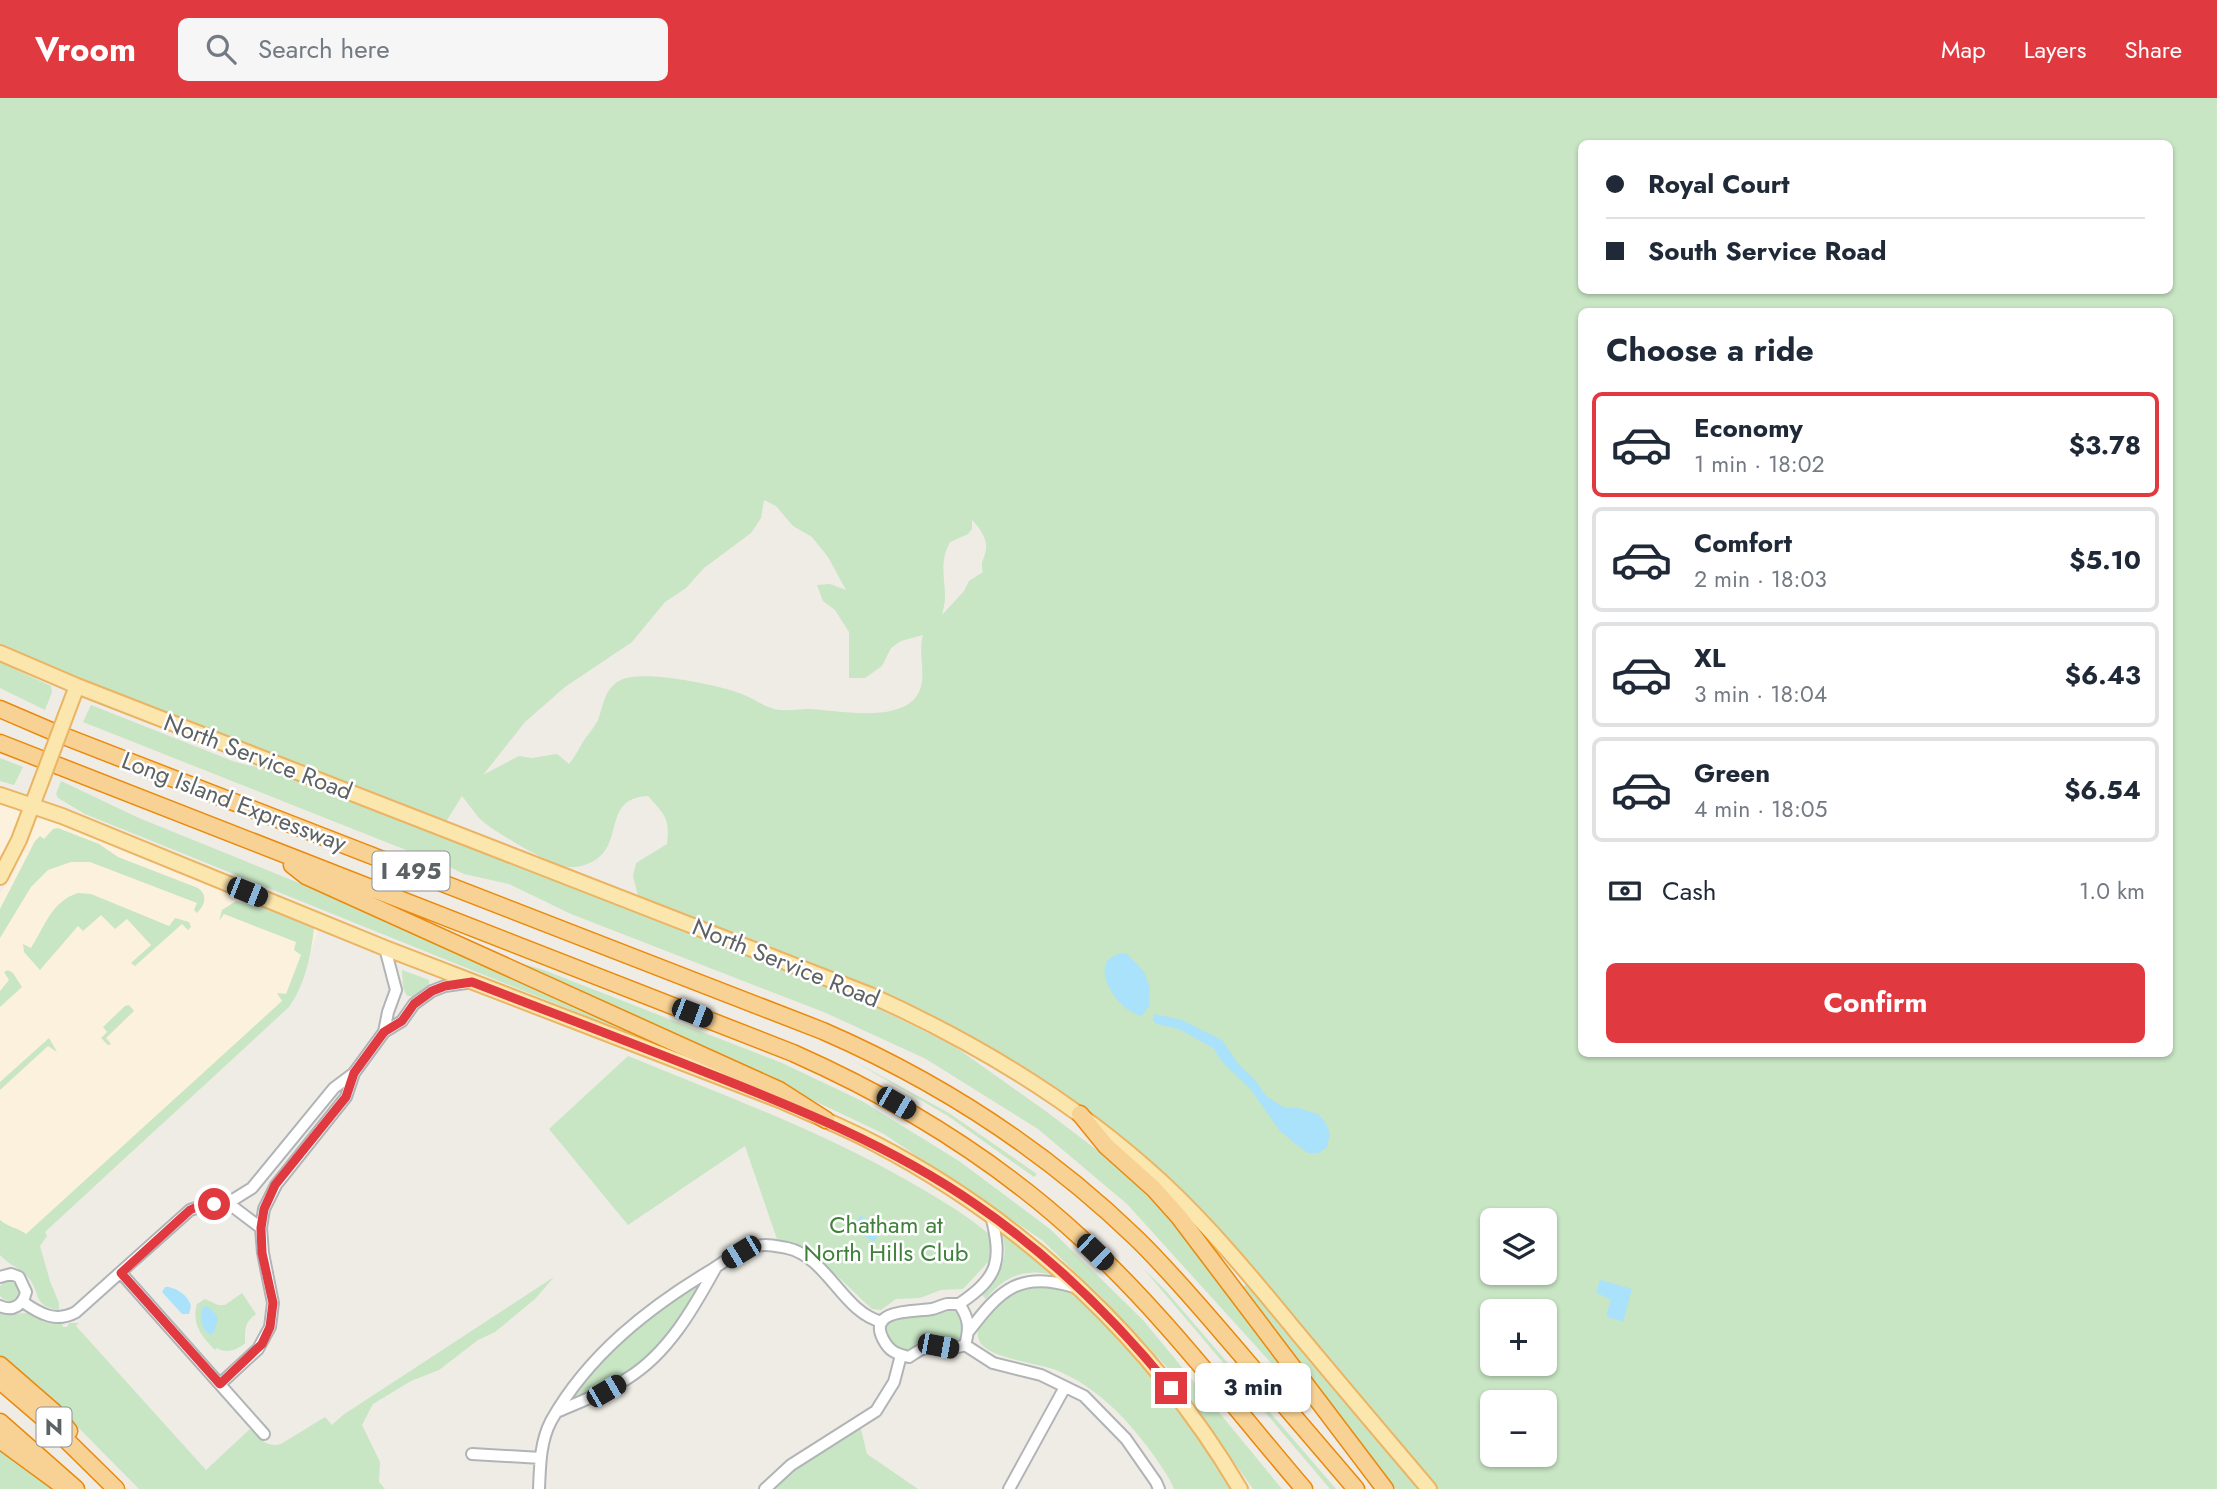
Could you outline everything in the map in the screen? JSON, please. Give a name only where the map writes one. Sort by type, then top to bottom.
[{"type":"highway","name":"Long Island Expressway","points":[[0,709],[823,1031],[925,1079],[1022,1141],[1081,1188],[1137,1239],[1189,1294],[1356,1489]]},
{"type":"highway","name":"Long Island Expressway","points":[[0,743],[793,1053],[863,1086],[929,1122],[1024,1189],[1109,1265],[1152,1311],[1304,1489]]},
{"type":"highway","points":[[276,853],[306,876],[779,1090],[826,1120]]},
{"type":"highway","points":[[1080,1114],[1106,1146],[1154,1189],[1180,1217],[1385,1489]]},
{"type":"highway","points":[[0,1365],[54,1412],[104,1477]]},
{"type":"highway","name":"N","points":[[0,1381],[49,1423],[116,1489]]},
{"type":"highway","name":"N","points":[[0,1422],[76,1489]]},
{"type":"highway","points":[[0,1440],[67,1489]]},
{"type":"main road","name":"North Service Road","points":[[0,653],[77,686],[870,995],[971,1046],[1080,1114],[1154,1175],[1212,1232],[1429,1489]]},
{"type":"main road","points":[[0,877],[19,840],[77,686]]},
{"type":"main road","points":[[0,795],[32,805],[385,948],[826,1120],[911,1163],[991,1215],[1081,1290],[1128,1337],[1171,1388],[1205,1434],[1240,1489]]},
{"type":"street","points":[[384,1032],[396,990],[385,948]]},
{"type":"street","points":[[23,1302],[46,1316],[68,1316],[80,1309],[190,1210],[205,1205],[228,1203],[245,1194],[260,1180],[334,1088],[354,1073],[384,1032],[402,1021],[414,1004],[432,991],[472,982]]},
{"type":"street","points":[[220,1384],[262,1344],[272,1320],[272,1295],[262,1253],[261,1228],[264,1209],[275,1185],[346,1097],[354,1073]]},
{"type":"street","points":[[228,1203],[261,1228]]},
{"type":"street","points":[[965,1345],[954,1349],[938,1346],[923,1348],[908,1357],[895,1354],[880,1334],[883,1322],[890,1314],[959,1304],[974,1294],[997,1263],[999,1245],[991,1215]]},
{"type":"street","points":[[539,1489],[541,1448],[551,1422],[579,1381],[626,1329],[672,1293],[741,1252],[765,1245],[790,1249],[810,1258],[859,1309],[872,1319],[883,1322]]},
{"type":"street","points":[[559,1410],[606,1391],[643,1366],[690,1314],[716,1266]]},
{"type":"street","points":[[0,1306],[11,1309],[23,1302],[26,1292],[19,1277],[3,1272]]},
{"type":"street","points":[[121,1273],[264,1434]]},
{"type":"street","points":[[969,1331],[991,1301],[1011,1287],[1041,1280],[1081,1290]]},
{"type":"street","points":[[959,1304],[968,1316],[969,1331],[965,1345]]},
{"type":"street","points":[[965,1345],[993,1363],[1041,1375],[1084,1396],[1126,1439],[1159,1489]]},
{"type":"street","points":[[765,1489],[791,1465],[876,1411],[894,1382],[901,1355]]},
{"type":"street","points":[[1009,1489],[1065,1387]]},
{"type":"street","points":[[472,1454],[541,1458]]},
{"type":"shaded area","points":[[0,802],[23,811],[0,864]]},
{"type":"shaded area","points":[[38,816],[320,925],[295,995],[288,1005],[121,1163],[22,1251],[0,1228],[0,893],[15,871]]},
{"type":"green space","points":[[0,98],[2217,98],[2217,1489],[1429,1489],[1295,1331],[1146,1168],[971,1046],[639,900],[633,876],[636,863],[667,844],[667,822],[648,796],[634,798],[619,811],[606,850],[598,858],[580,866],[568,867],[522,847],[495,830],[479,818],[462,796],[442,828],[0,653]],"holes":[[[764,500],[776,506],[793,526],[812,537],[828,557],[846,590],[830,584],[817,585],[823,601],[835,610],[849,632],[849,678],[865,678],[882,666],[891,648],[901,641],[923,635],[922,683],[916,697],[907,705],[880,712],[784,710],[770,708],[731,690],[699,683],[663,677],[632,677],[615,683],[611,688],[596,723],[569,764],[557,754],[532,758],[519,756],[483,775],[525,722],[565,687],[632,642],[665,602],[686,588],[704,568],[751,533],[761,518]],[[972,520],[986,542],[983,572],[969,581],[964,591],[942,615],[947,550],[950,542],[968,534],[972,529]]]},
{"type":"green space","points":[[0,662],[51,686],[52,692],[45,710],[0,688]]},
{"type":"green space","points":[[91,705],[235,762],[278,772],[857,998],[954,1046],[1148,1189],[1226,1284],[1348,1448],[1127,1204],[1038,1129],[926,1059],[826,1013],[571,914],[509,884],[464,874],[435,860],[438,856],[406,850],[83,722]]},
{"type":"green space","points":[[0,758],[23,767],[14,785],[0,781]]},
{"type":"green space","points":[[61,781],[139,818],[294,881],[623,1027],[628,1033],[85,814],[58,798],[56,794]]},
{"type":"green space","points":[[58,828],[99,844],[118,857],[198,888],[204,897],[202,907],[197,913],[194,910],[197,903],[90,862],[71,862],[48,870],[31,887],[0,938],[0,909],[35,841],[40,836],[44,839],[53,829]]},
{"type":"green space","points":[[78,893],[91,894],[169,926],[175,918],[189,922],[191,927],[188,930],[182,924],[135,966],[131,963],[151,945],[127,919],[115,929],[101,915],[83,931],[78,926],[40,970],[24,952],[23,944],[31,948],[55,908]]},
{"type":"green space","points":[[236,901],[249,902],[314,928],[309,959],[295,998],[289,1007],[45,1232],[47,1236],[40,1246],[59,1303],[59,1310],[50,1308],[41,1302],[27,1276],[0,1255],[0,1220],[26,1234],[282,1001],[277,993],[286,994],[301,955],[294,950],[296,942],[224,914],[219,921],[222,910]]},
{"type":"green space","points":[[509,960],[541,969],[782,1063],[862,1101],[959,1161],[1050,1229],[1143,1320],[1282,1489],[1253,1489],[1165,1365],[1042,1240],[884,1134]]},
{"type":"green space","points":[[8,970],[22,987],[0,1007],[0,991],[9,980],[4,972]]},
{"type":"green space","points":[[402,970],[429,980],[429,985],[415,997],[407,996],[403,988]]},
{"type":"green space","points":[[129,1005],[134,1011],[106,1038],[111,1044],[108,1045],[101,1038],[107,1032],[103,1027]]},
{"type":"green space","points":[[49,1038],[57,1052],[48,1046],[0,1090],[0,1082]]},
{"type":"green space","name":"Chatham at North Hills Club","points":[[628,1056],[807,1130],[910,1182],[962,1213],[990,1235],[990,1260],[963,1289],[941,1290],[920,1298],[896,1299],[881,1310],[872,1309],[817,1259],[804,1250],[777,1239],[745,1146],[628,1225],[549,1129]]},
{"type":"green space","points":[[850,1059],[949,1113],[1037,1174],[1034,1177],[948,1116]]},
{"type":"green space","points":[[998,1225],[1061,1277],[1039,1273],[1020,1274],[1002,1283],[986,1299],[981,1294],[1003,1262],[1004,1246]]},
{"type":"green space","points":[[717,1266],[690,1314],[636,1373],[559,1411],[620,1336]]},
{"type":"green space","points":[[1143,1268],[1166,1291],[1336,1489],[1330,1489]]},
{"type":"green space","points":[[554,1277],[535,1299],[495,1332],[478,1340],[439,1370],[411,1381],[373,1404],[362,1425],[380,1462],[379,1482],[385,1489],[139,1489],[53,1402],[0,1358],[0,1312],[28,1313],[45,1322],[62,1323],[63,1327],[67,1327],[69,1323],[79,1323],[76,1326],[206,1470],[250,1429],[264,1442],[276,1445],[325,1417],[332,1425],[343,1415]]},
{"type":"green space","points":[[9,1281],[16,1284],[19,1291],[16,1298],[9,1301],[2,1298],[-1,1291],[2,1284]]},
{"type":"green space","points":[[1050,1284],[1067,1289],[1108,1327],[1166,1391],[1205,1445],[1230,1489],[1174,1489],[1166,1473],[1124,1419],[1086,1386],[1056,1370],[1005,1357],[981,1344],[978,1336],[982,1319],[996,1303],[1011,1291],[1022,1287]]},
{"type":"green space","points":[[1247,1285],[1421,1489],[1395,1489],[1243,1286]]},
{"type":"green space","points":[[242,1293],[256,1314],[246,1327],[245,1343],[231,1350],[215,1350],[202,1335],[197,1324],[197,1304],[205,1299],[225,1305]]},
{"type":"green space","points":[[947,1304],[968,1316],[965,1345],[938,1346],[908,1357],[886,1345],[883,1322]]},
{"type":"green space","points":[[859,1421],[867,1454],[918,1489],[765,1489]]},
{"type":"green space","points":[[0,1446],[56,1489],[0,1489]]},
{"type":"water","points":[[1123,953],[1144,972],[1150,988],[1149,1006],[1142,1016],[1123,1005],[1108,985],[1106,965],[1111,957]]},
{"type":"water","points":[[1154,1014],[1182,1020],[1222,1040],[1266,1096],[1285,1108],[1298,1108],[1318,1114],[1330,1133],[1327,1147],[1319,1153],[1308,1153],[1297,1145],[1280,1131],[1251,1090],[1223,1063],[1213,1048],[1179,1029],[1157,1024],[1153,1021]]},
{"type":"water","points":[[860,1216],[882,1228],[874,1242],[853,1229]]},
{"type":"water","points":[[1600,1280],[1632,1289],[1623,1322],[1606,1316],[1611,1300],[1596,1292]]},
{"type":"water","points":[[165,1287],[185,1295],[191,1306],[189,1314],[182,1314],[162,1292]]},
{"type":"water","points":[[205,1306],[218,1317],[211,1335],[202,1324],[202,1309]]},
{"type":"route","points":[[214,1204],[190,1210],[121,1273],[220,1384],[262,1344],[270,1327],[273,1303],[262,1253],[261,1228],[264,1209],[275,1185],[346,1097],[354,1073],[384,1032],[402,1021],[410,1008],[432,991],[472,982],[782,1101],[860,1136],[911,1163],[975,1203],[1052,1263],[1108,1316],[1171,1388]]}]
